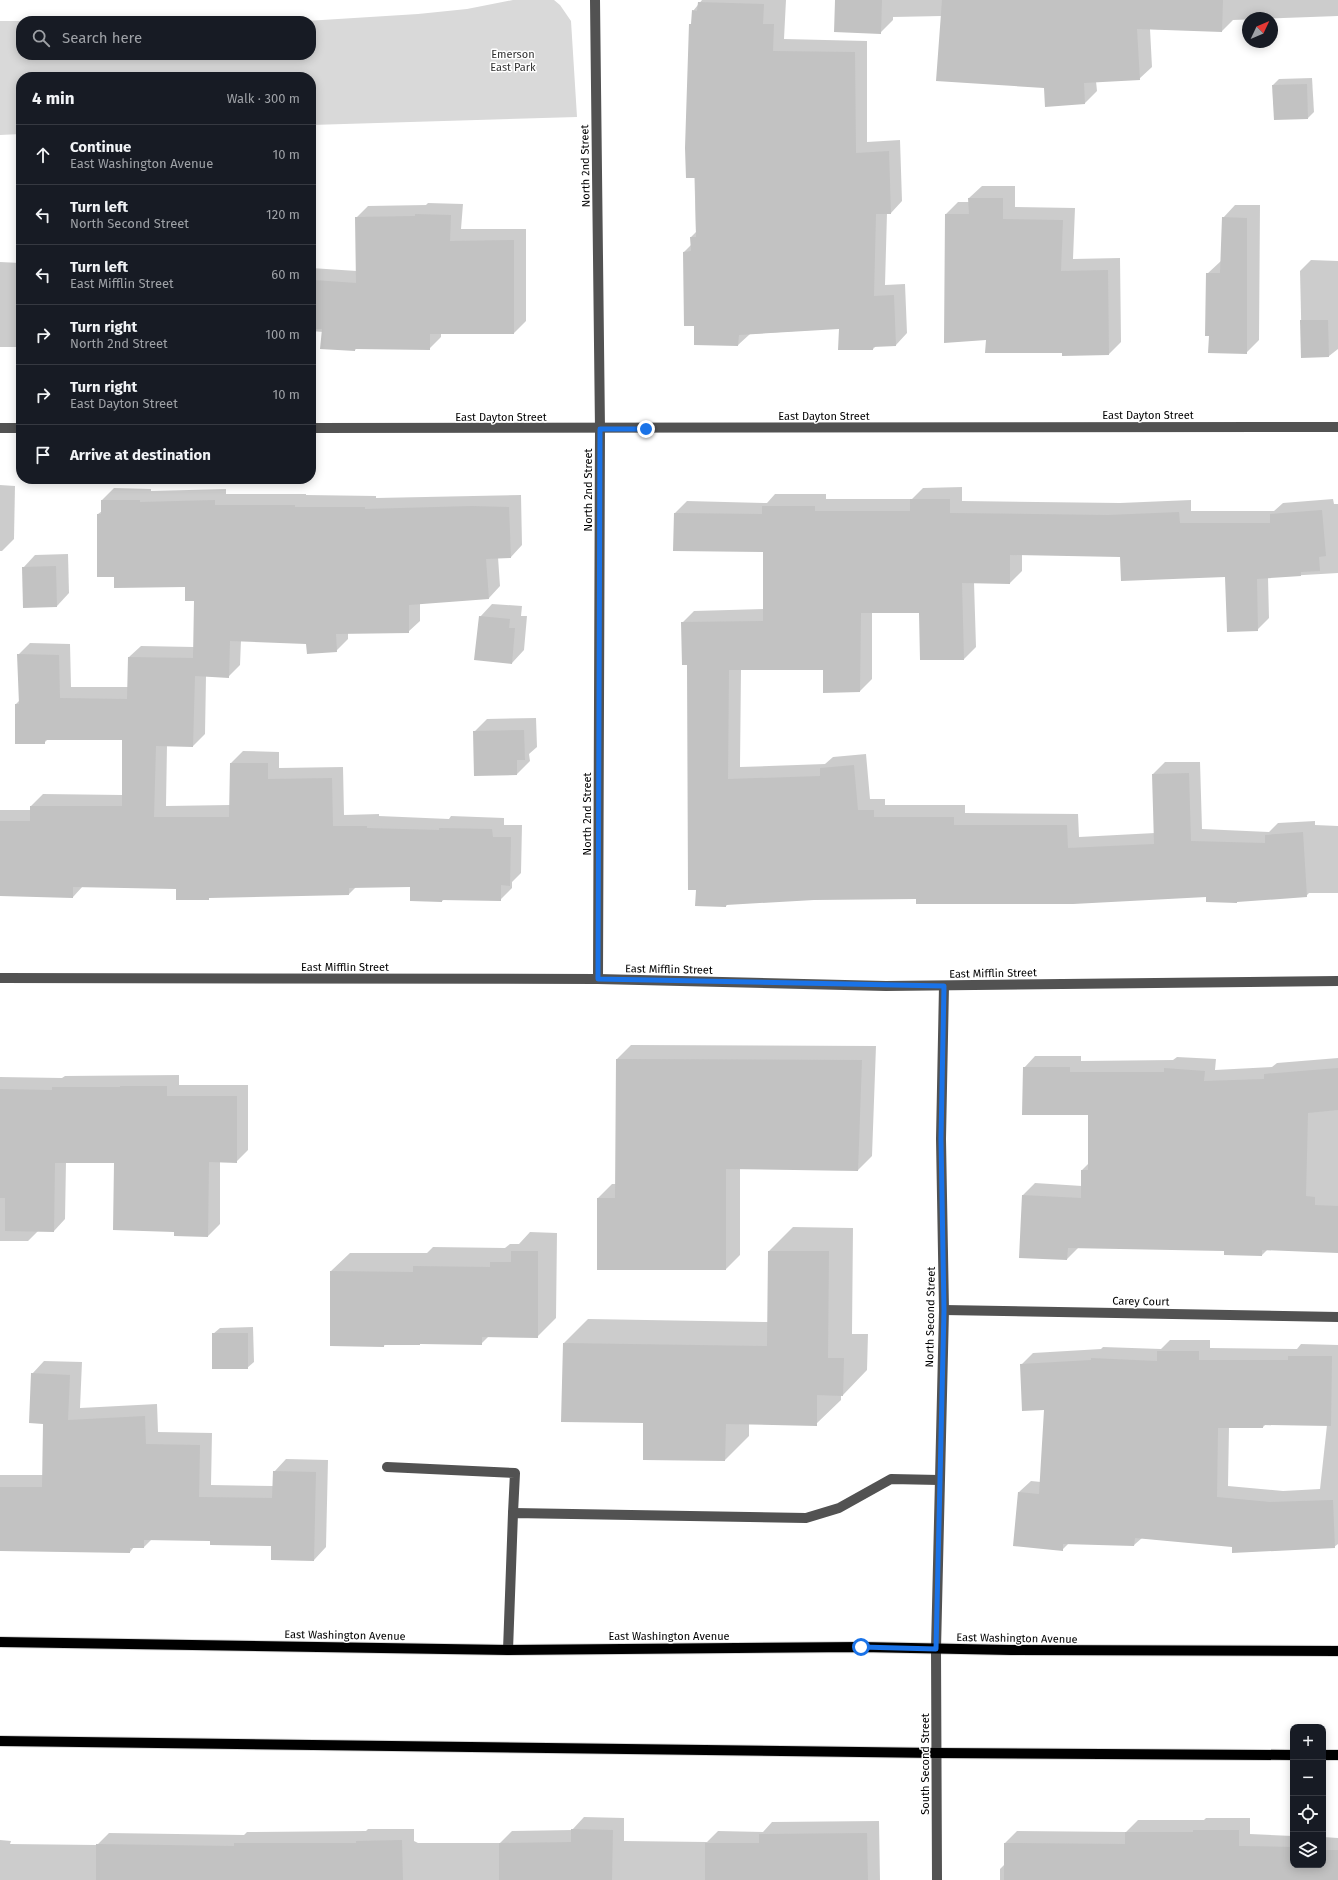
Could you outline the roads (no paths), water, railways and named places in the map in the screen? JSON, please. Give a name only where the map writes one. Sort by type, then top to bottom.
[{"type":"main road","name":"East Washington Avenue","points":[[0,1642],[508,1650],[854,1647],[1011,1650],[1338,1651]]},
{"type":"main road","points":[[0,1741],[937,1753],[1290,1755]]},
{"type":"main road","points":[[1326,1755],[1338,1755]]},
{"type":"street","name":"North 2nd Street","points":[[595,0],[600,429],[598,979]]},
{"type":"street","name":"East Dayton Street","points":[[316,428],[600,429],[1338,426]]},
{"type":"street","points":[[0,428],[16,428]]},
{"type":"street","name":"East Mifflin Street","points":[[0,978],[598,979],[944,986],[1338,981]]},
{"type":"street","name":"North Second Street","points":[[936,1649],[944,1310],[941,1139],[944,986]]},
{"type":"street","name":"Carey Court","points":[[944,1310],[1338,1317]]},
{"type":"street","points":[[387,1467],[515,1473],[508,1650]]},
{"type":"street","points":[[513,1513],[806,1518],[839,1508],[891,1479],[939,1480]]},
{"type":"street","name":"South Second Street","points":[[936,1649],[937,1880]]},
{"type":"park label","name":"Emerson East Park","points":[[513,60]]}]
